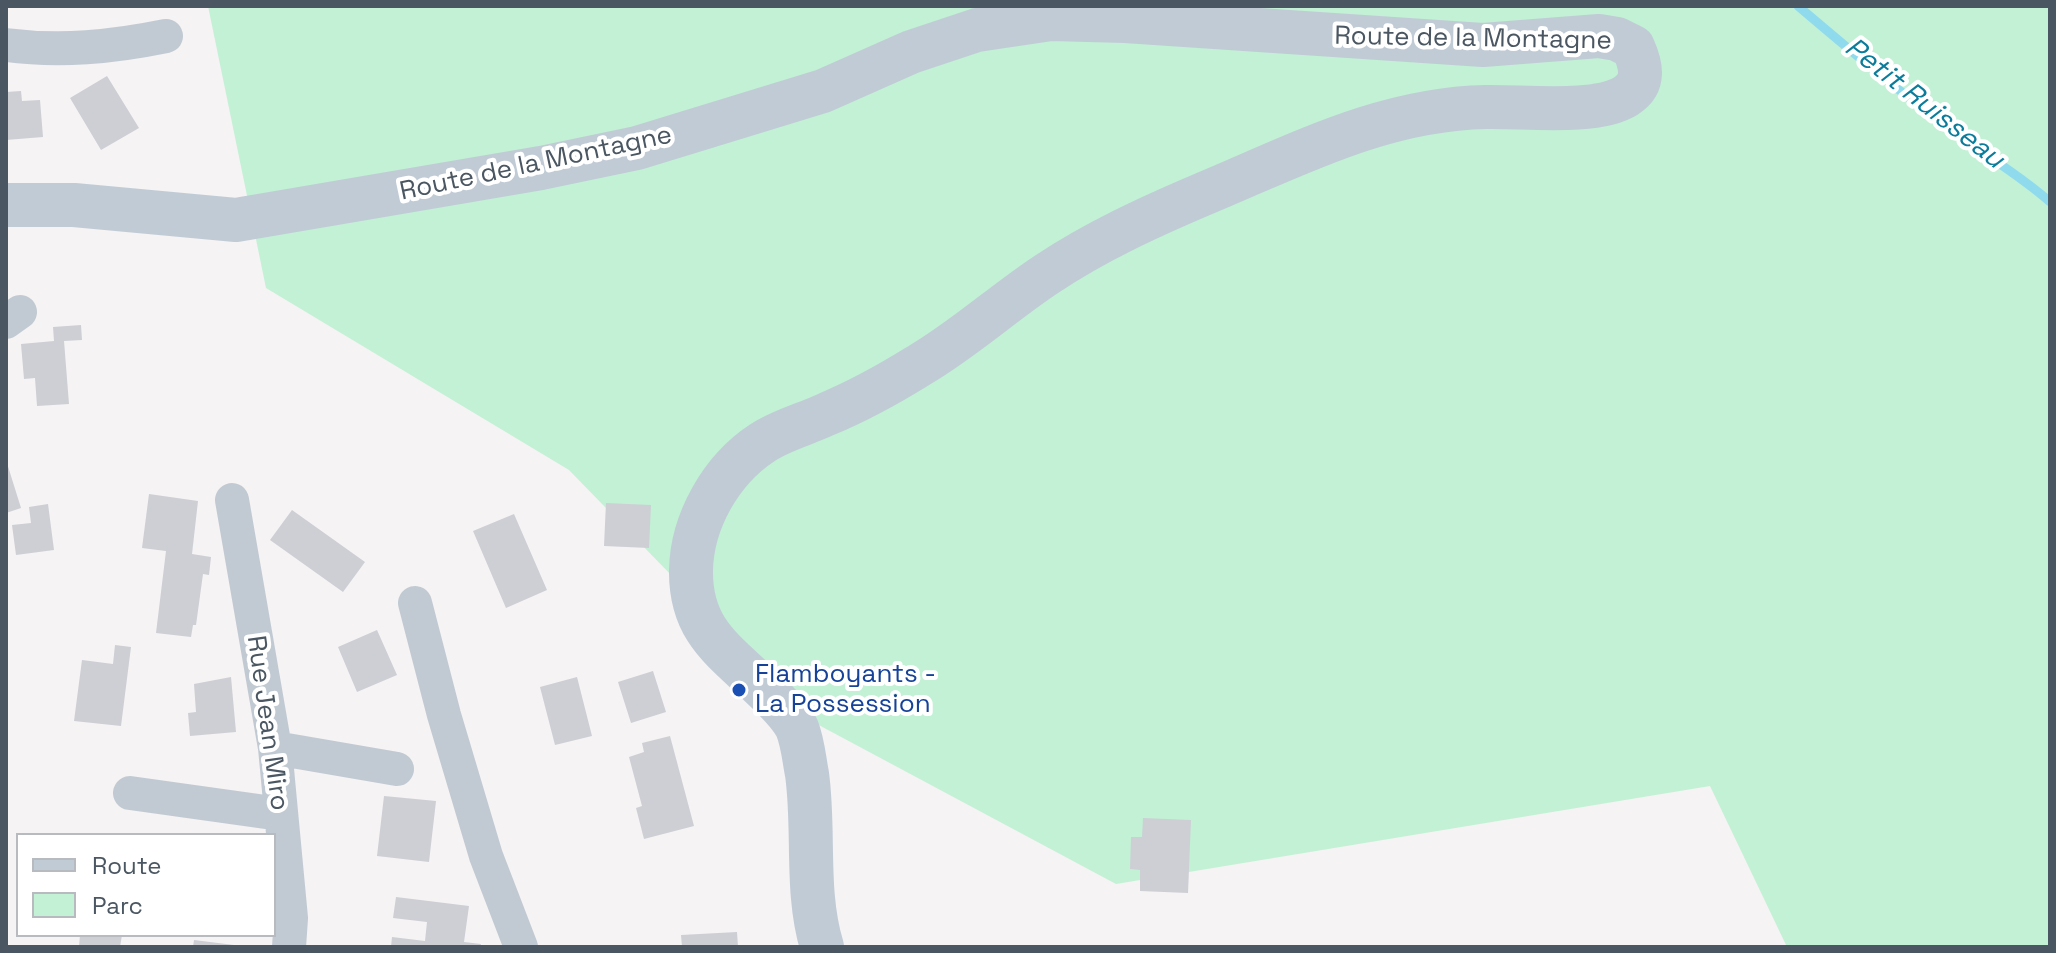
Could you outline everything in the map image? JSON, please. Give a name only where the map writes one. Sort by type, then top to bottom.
[{"type":"main road","name":"Route de la Montagne","points":[[6,205],[74,205],[236,220],[541,168],[637,148],[823,91],[911,52],[977,30],[1051,19],[1125,21],[1483,45],[1599,36],[1617,39],[1633,47],[1639,62],[1640,77],[1635,89],[1624,97],[1596,107],[1481,107],[1410,114],[1353,131],[1129,226],[1048,273],[921,365],[833,412],[762,443],[727,476],[704,510],[691,569],[693,598],[712,642],[782,706],[795,723],[802,741],[809,790],[815,923],[822,947]]},
{"type":"street","points":[[6,45],[64,50],[115,46],[166,36]]},
{"type":"street","name":"Rue Jean Miro","points":[[232,500],[275,748],[291,918],[289,947]]},
{"type":"street","points":[[415,603],[486,856],[521,947]]},
{"type":"street","points":[[275,748],[397,769]]},
{"type":"street","points":[[130,793],[280,814]]},
{"type":"green space","points":[[208,6],[2050,6],[2050,947],[1787,947],[1710,786],[1116,884],[815,723],[569,470],[266,288]]},
{"type":"building","points":[[107,76],[139,128],[101,150],[70,98]]},
{"type":"building","points":[[21,91],[22,101],[40,100],[43,137],[6,140],[6,92]]},
{"type":"building","points":[[81,325],[82,340],[64,341],[69,404],[37,406],[35,378],[24,379],[21,344],[54,341],[53,327]]},
{"type":"building","points":[[6,460],[21,508],[6,513]]},
{"type":"building","points":[[149,494],[198,501],[192,554],[211,557],[209,575],[203,574],[196,625],[193,625],[191,637],[156,633],[166,551],[142,548]]},
{"type":"building","points":[[606,503],[651,505],[649,548],[604,546]]},
{"type":"building","points":[[48,504],[54,550],[16,555],[12,525],[31,523],[29,507]]},
{"type":"building","points":[[292,510],[365,562],[343,592],[270,540]]},
{"type":"building","points":[[514,514],[547,590],[506,608],[473,531]]},
{"type":"building","points":[[377,630],[397,675],[357,692],[338,647]]},
{"type":"building","points":[[115,645],[131,647],[121,726],[74,721],[82,660],[113,664]]},
{"type":"building","points":[[653,671],[666,712],[631,723],[618,682]]},
{"type":"building","points":[[231,677],[236,732],[190,736],[188,713],[196,712],[194,684]]},
{"type":"building","points":[[577,677],[592,736],[555,745],[540,687]]},
{"type":"building","points":[[670,736],[694,826],[644,839],[636,808],[642,806],[629,757],[644,752],[642,743]]},
{"type":"building","points":[[384,796],[436,801],[429,862],[377,856]]},
{"type":"building","points":[[1143,818],[1191,820],[1188,893],[1140,891],[1140,870],[1130,869],[1131,837],[1142,837]]},
{"type":"building","points":[[396,897],[469,906],[464,942],[481,944],[480,947],[391,947],[392,937],[425,941],[427,922],[393,918]]},
{"type":"building","points":[[737,932],[738,947],[682,947],[681,935]]},
{"type":"building","points":[[80,937],[122,937],[120,947],[79,947]]},
{"type":"building","points":[[194,940],[234,945],[234,947],[193,947]]},
{"type":"waterway","name":"Petit Ruisseau","points":[[1798,6],[1919,106],[2050,202]]},
{"type":"place","name":"Flamboyants - La Possession","points":[[739,690]]}]
